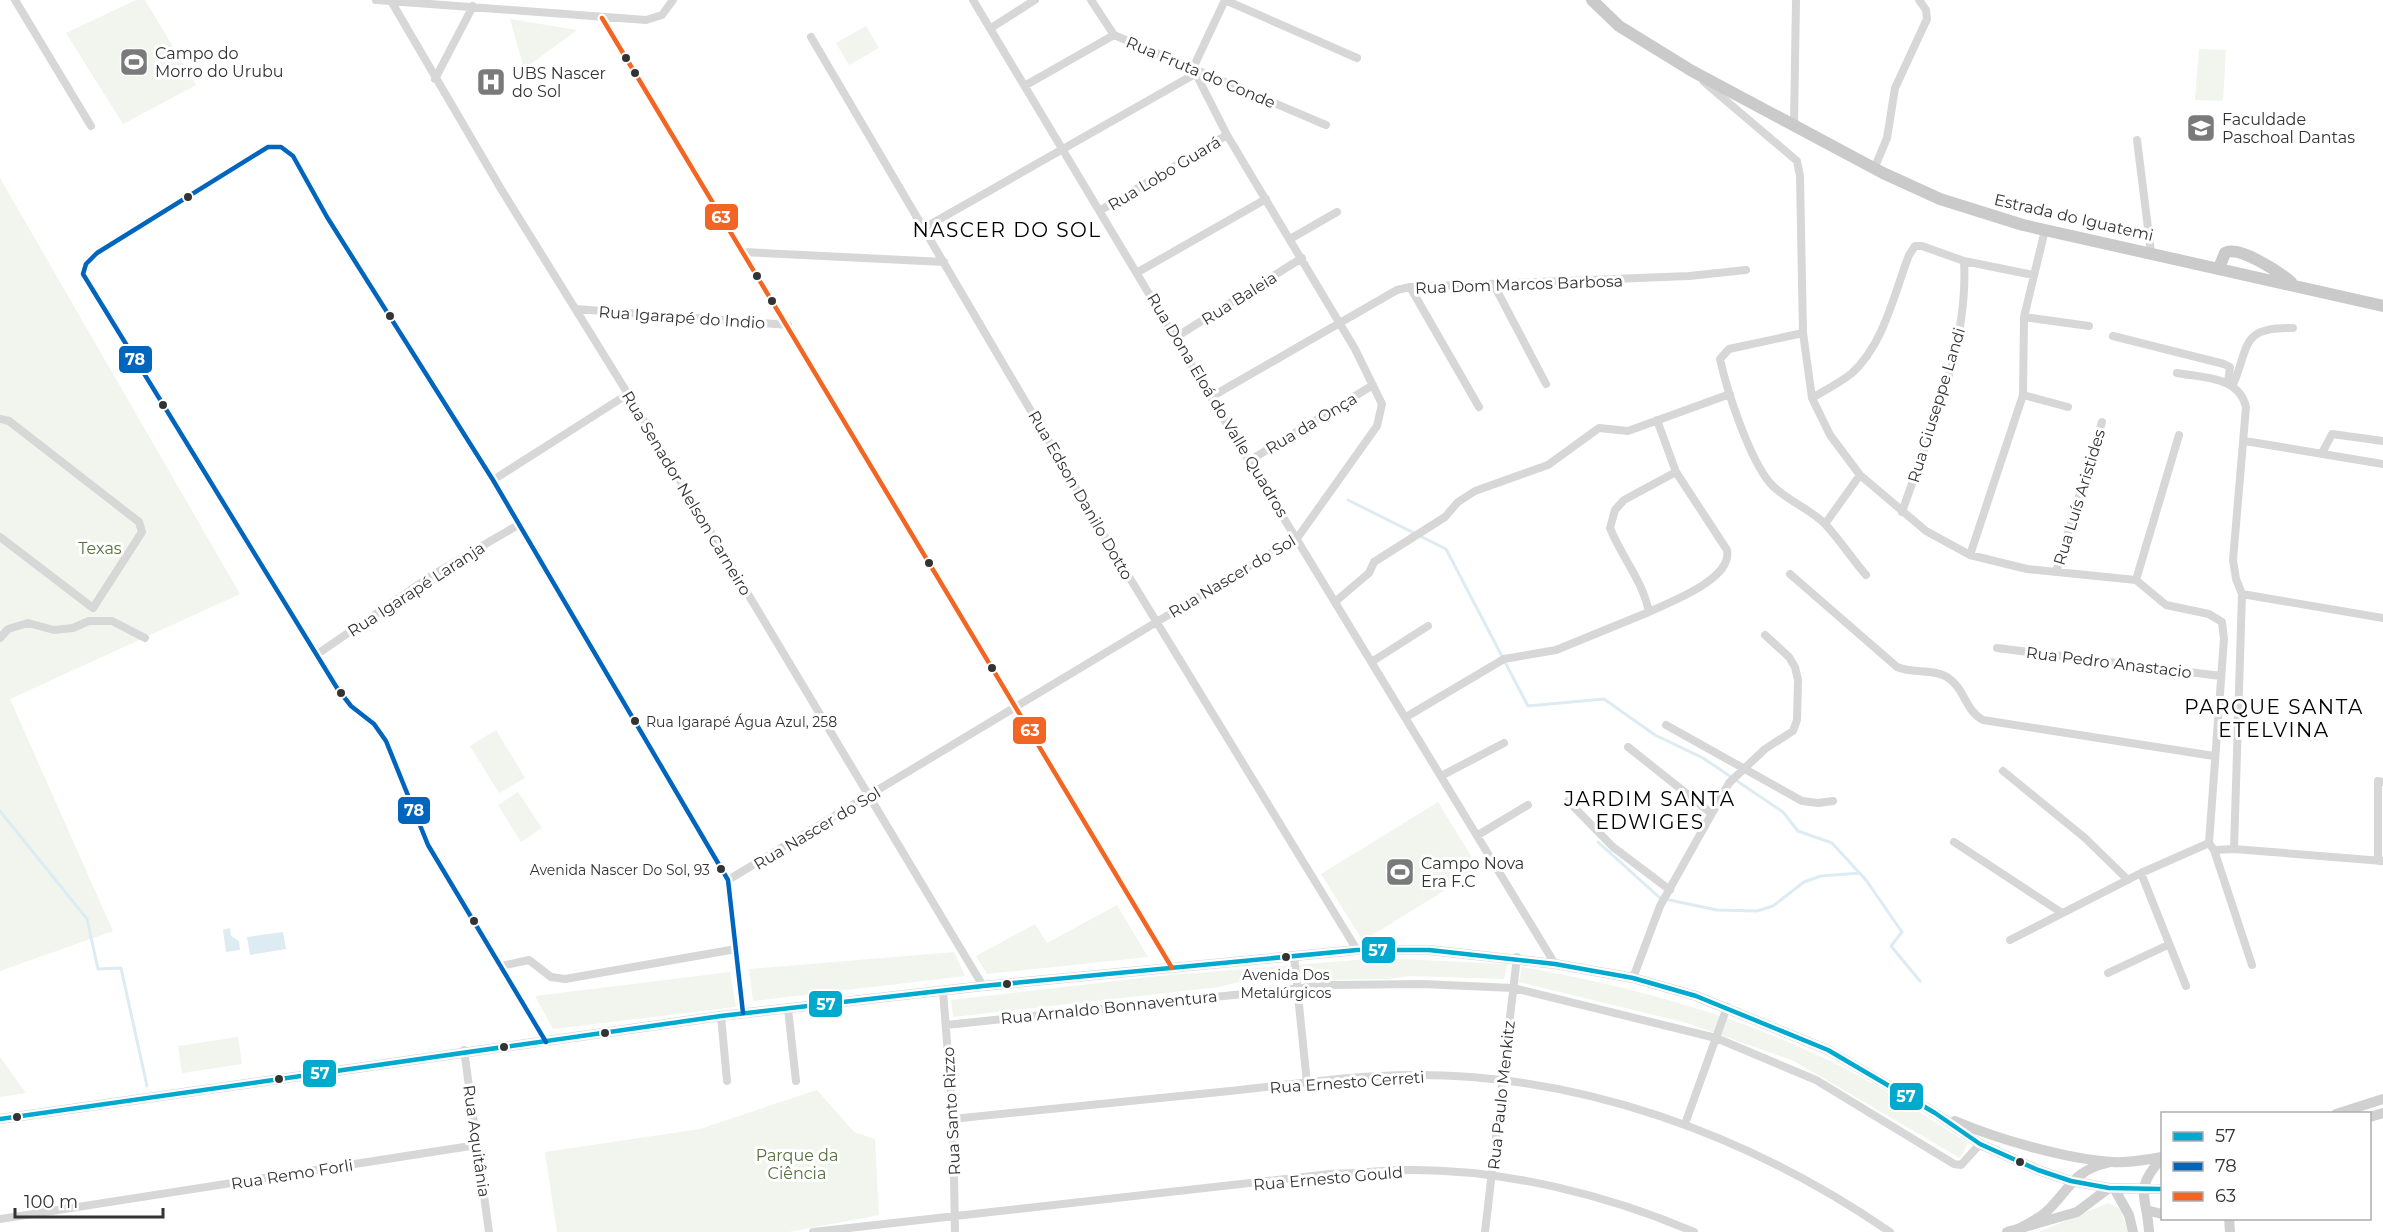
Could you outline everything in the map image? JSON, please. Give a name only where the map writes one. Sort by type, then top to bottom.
[{"type":"main road","name":"Estrada do Iguatemi","points":[[1592,0],[1619,26],[1692,71],[1874,169],[1940,199],[2045,230],[2295,284],[2383,306]]},
{"type":"main road","points":[[2219,268],[2225,253],[2233,251],[2269,266],[2295,284]]},
{"type":"main road","points":[[0,1119],[464,1050],[519,1045],[721,1016],[983,986],[1358,950],[1429,950],[1517,957],[1633,978],[1727,1006],[1828,1050],[1935,1113],[1980,1144],[2041,1171],[2071,1181],[2111,1188],[2161,1189]]},
{"type":"main road","points":[[2339,1112],[2383,1099]]},
{"type":"main road","points":[[1935,1113],[1990,1134],[2057,1152],[2112,1162]]},
{"type":"main road","points":[[2018,1229],[2044,1213],[2071,1181],[2091,1166],[2161,1158]]},
{"type":"main road","points":[[2149,1232],[2142,1190],[2149,1174],[2161,1160]]},
{"type":"main road","points":[[2007,1232],[2077,1212],[2111,1188]]},
{"type":"main road","points":[[2111,1188],[2129,1215],[2133,1232]]},
{"type":"main road","points":[[2146,1210],[2161,1214]]},
{"type":"street","points":[[15,0],[91,126]]},
{"type":"street","points":[[376,0],[602,18],[654,19],[666,11],[673,0]]},
{"type":"street","name":"Rua Dona Eloá do Valle Quadros","points":[[974,0],[1249,461],[1443,775],[1555,964]]},
{"type":"street","points":[[991,28],[1035,0]]},
{"type":"street","name":"Rua Fruta do Conde","points":[[1091,0],[1114,35],[1194,71],[1326,125]]},
{"type":"street","points":[[924,228],[1194,71],[1225,0],[1358,58]]},
{"type":"street","points":[[1794,126],[1796,0]]},
{"type":"street","points":[[1874,169],[1887,138],[1895,88],[1927,19],[1926,10],[1919,0]]},
{"type":"street","name":"Rua Senador Nelson Carneiro","points":[[391,1],[435,79],[628,394],[983,986]]},
{"type":"street","points":[[435,79],[473,6]]},
{"type":"street","points":[[602,18],[1172,968]]},
{"type":"street","points":[[1026,85],[1114,35]]},
{"type":"street","name":"Rua Edson Danilo Dotto","points":[[811,37],[1156,622],[1358,950]]},
{"type":"street","name":"Rua Nascer do Sol","points":[[728,880],[1017,709],[1298,537],[1377,426],[1382,404],[1373,385],[1340,321],[1227,135],[1194,71]]},
{"type":"street","points":[[1692,71],[1797,161],[1800,176],[1803,333],[1812,398],[1830,435],[1860,476],[1926,531],[1970,555],[2056,572],[2136,580],[2166,605],[2209,614],[2222,622],[2224,639],[2214,756],[2211,847],[2252,965]]},
{"type":"street","name":"Rua Lobo Guará","points":[[1101,210],[1227,135]]},
{"type":"street","points":[[2137,140],[2151,252]]},
{"type":"street","points":[[546,1041],[428,845],[386,741],[374,724],[351,706],[316,655],[85,278],[84,269],[89,258],[268,147],[281,147],[292,156],[493,480],[728,880],[743,1014]]},
{"type":"street","points":[[1138,272],[1266,200]]},
{"type":"street","points":[[1290,239],[1337,212]]},
{"type":"street","points":[[1970,555],[2023,395],[2024,317],[2045,230]]},
{"type":"street","points":[[1812,398],[1851,373],[1865,358],[1880,334],[1913,248],[1922,246],[1964,261],[2033,275]]},
{"type":"street","points":[[744,252],[944,262]]},
{"type":"street","name":"Rua Baleia","points":[[1176,337],[1302,258]]},
{"type":"street","name":"Rua Giuseppe Landi","points":[[1902,512],[1955,351],[1965,308],[1964,261]]},
{"type":"street","name":"Rua Dom Marcos Barbosa","points":[[1211,397],[1397,290],[1410,287],[1689,276],[1746,270]]},
{"type":"street","points":[[1494,285],[1546,384]]},
{"type":"street","points":[[1410,287],[1479,407]]},
{"type":"street","name":"Rua Igarapé do Indio","points":[[576,309],[788,325]]},
{"type":"street","points":[[2024,317],[2090,326]]},
{"type":"street","points":[[2230,384],[2254,336],[2269,328],[2294,328]]},
{"type":"street","points":[[1803,333],[1725,351],[1720,359],[1730,394],[1750,447],[1770,483],[1825,524],[1866,575]]},
{"type":"street","points":[[2113,336],[2224,364],[2230,367],[2230,384]]},
{"type":"street","points":[[2177,373],[2230,384],[2242,393],[2246,407],[2245,441],[2233,560],[2236,579],[2242,594],[2234,849]]},
{"type":"street","name":"Rua da Onça","points":[[1249,461],[1373,385]]},
{"type":"street","points":[[493,480],[628,394]]},
{"type":"street","points":[[1336,601],[1370,573],[1374,562],[1445,517],[1458,502],[1474,491],[1548,465],[1599,428],[1628,431],[1730,394]]},
{"type":"street","points":[[2023,395],[2067,406]]},
{"type":"street","points":[[0,419],[9,421],[139,522],[142,532],[93,608],[89,621]]},
{"type":"street","points":[[1406,717],[1504,659],[1556,650],[1698,590],[1726,564],[1727,549],[1676,472],[1657,420]]},
{"type":"street","name":"Rua Luís Aristides","points":[[2056,572],[2102,422]]},
{"type":"street","points":[[2322,453],[2332,434],[2383,441]]},
{"type":"street","points":[[2136,580],[2179,435]]},
{"type":"street","points":[[2245,441],[2383,464]]},
{"type":"street","points":[[1649,612],[1645,593],[1638,577],[1610,528],[1615,510],[1624,500],[1676,472]]},
{"type":"street","points":[[1825,524],[1860,476]]},
{"type":"street","name":"Rua Igarapé Laranja","points":[[316,655],[431,576],[518,525]]},
{"type":"street","points":[[0,537],[93,608]]},
{"type":"street","points":[[1790,574],[1897,667],[1904,670],[1934,672],[1949,678],[1963,694],[1972,713],[1983,720],[2214,756]]},
{"type":"street","points":[[2242,594],[2383,618]]},
{"type":"street","points":[[0,638],[8,629],[28,623],[54,630],[73,628],[89,621],[112,621],[145,638]]},
{"type":"street","points":[[1373,661],[1428,626]]},
{"type":"street","points":[[1633,978],[1644,943],[1670,890],[1729,783],[1765,749],[1789,736],[1797,720],[1798,680],[1795,667],[1789,657],[1765,635]]},
{"type":"street","name":"Rua Pedro Anastacio","points":[[1997,648],[2221,676]]},
{"type":"street","points":[[1666,725],[1740,771],[1802,801],[1818,803],[1833,801]]},
{"type":"street","points":[[1443,775],[1504,742]]},
{"type":"street","points":[[1628,747],[1711,813]]},
{"type":"street","points":[[2003,771],[2085,838],[2128,880]]},
{"type":"street","points":[[2010,940],[2140,873],[2211,847],[2381,861],[2380,781]]},
{"type":"street","points":[[1568,801],[1613,847],[1670,890]]},
{"type":"street","points":[[1478,836],[1528,805]]},
{"type":"street","points":[[1954,842],[2062,913]]},
{"type":"street","points":[[2140,873],[2186,987]]},
{"type":"street","points":[[2108,973],[2168,945]]},
{"type":"street","points":[[501,966],[529,960],[551,977],[565,979],[736,949]]},
{"type":"street","points":[[1294,956],[1307,1083]]},
{"type":"street","name":"Rua Paulo Menkitz","points":[[1485,1232],[1517,957]]},
{"type":"street","name":"Rua Arnaldo Bonnaventura","points":[[946,1025],[1298,988],[1422,984],[1513,988],[1548,994],[1716,1038],[1816,1080],[1954,1164],[1961,1165],[1968,1160],[1980,1144]]},
{"type":"street","name":"Rua Santo Rizzo","points":[[943,991],[953,1119],[955,1232]]},
{"type":"street","points":[[1685,1124],[1727,1006]]},
{"type":"street","points":[[788,1009],[796,1081]]},
{"type":"street","points":[[721,1016],[727,1081]]},
{"type":"street","name":"Rua Aquitânia","points":[[464,1050],[489,1232]]},
{"type":"street","name":"Rua Ernesto Cerreti","points":[[953,1119],[1406,1075],[1502,1081],[1590,1097],[1685,1124],[1750,1150],[1798,1174],[1845,1201],[1890,1232]]},
{"type":"street","name":"Rua Remo Forli","points":[[0,1219],[477,1145]]},
{"type":"street","name":"Rua Ernesto Gould","points":[[813,1232],[1330,1174],[1414,1170],[1492,1176],[1580,1194],[1669,1221],[1694,1232]]},
{"type":"green space","name":"Campo do Morro do Urubu","points":[[136,0],[145,0],[196,85],[123,124],[66,33]]},
{"type":"green space","points":[[510,19],[577,30],[524,69]]},
{"type":"green space","points":[[866,26],[879,48],[849,65],[836,43]]},
{"type":"green space","points":[[2199,49],[2226,50],[2223,101],[2195,100]]},
{"type":"green space","name":"Texas","points":[[0,178],[240,594],[10,699],[113,931],[0,971]]},
{"type":"green space","points":[[496,730],[525,778],[499,793],[470,746]]},
{"type":"green space","points":[[518,792],[542,828],[521,842],[498,805]]},
{"type":"green space","name":"Campo Nova Era F.C","points":[[1438,802],[1479,869],[1363,941],[1321,874]]},
{"type":"green space","points":[[1117,905],[1148,957],[987,974],[976,956],[1035,924],[1047,943]]},
{"type":"green space","points":[[954,952],[965,976],[753,1001],[749,969]]},
{"type":"green space","points":[[1379,958],[1507,964],[1504,979],[1411,976],[1387,979],[1244,981],[1219,987],[953,1017],[951,1000],[1159,976]]},
{"type":"green space","points":[[1522,967],[1652,996],[1737,1022],[1778,1038],[1873,1084],[1968,1143],[1960,1158],[1794,1061],[1687,1023],[1519,982]]},
{"type":"green space","points":[[730,972],[736,1007],[553,1029],[535,996]]},
{"type":"green space","points":[[238,1037],[242,1064],[182,1073],[178,1046]]},
{"type":"green space","points":[[0,1057],[26,1093],[0,1097]]},
{"type":"green space","name":"Parque da Ciência","points":[[817,1090],[854,1132],[875,1139],[879,1215],[789,1232],[557,1232],[545,1152],[700,1129]]},
{"type":"green space","points":[[2108,1203],[2120,1209],[2128,1232],[2039,1232]]},
{"type":"shaded area","points":[[230,928],[231,936],[239,941],[240,950],[226,952],[223,930]]},
{"type":"shaded area","points":[[283,932],[286,949],[250,955],[247,937]]},
{"type":"waterway","points":[[1348,500],[1446,549],[1528,706],[1604,699],[1655,735],[1703,758],[1783,812],[1798,831],[1832,843],[1866,880],[1902,932],[1891,946],[1920,981]]},
{"type":"waterway","points":[[0,811],[87,919],[98,969],[121,968],[147,1086]]},
{"type":"waterway","points":[[1598,842],[1660,898],[1717,910],[1757,911],[1773,906],[1804,882],[1821,876],[1860,873]]},
{"type":"transit line","name":"63","points":[[602,18],[1172,968]]},
{"type":"transit line","name":"78","points":[[546,1042],[428,845],[386,741],[374,724],[351,706],[337,688],[83,274],[86,264],[97,253],[268,147],[281,147],[293,156],[327,217],[493,480],[728,880],[743,1013]]},
{"type":"transit line","name":"57","points":[[0,1119],[721,1016],[983,986],[1357,950],[1429,950],[1555,964],[1633,978],[1696,996],[1828,1050],[1935,1113],[1980,1144],[2038,1170],[2071,1181],[2109,1188],[2161,1189]]},
{"type":"place","name":"Campo do Morro do Urubu","points":[[134,62]]},
{"type":"place","name":"UBS Nascer do Sol","points":[[491,82]]},
{"type":"place","name":"Faculdade Paschoal Dantas","points":[[2201,128]]},
{"type":"place","name":"Rua Igarapé Água Azul, 258","points":[[635,721]]},
{"type":"place","name":"Avenida Nascer Do Sol, 93","points":[[721,869]]},
{"type":"place","name":"Campo Nova Era F.C","points":[[1400,872]]},
{"type":"place","name":"Avenida Dos Metalúrgicos","points":[[1286,957]]},
{"type":"district","name":"NASCER DO SOL","points":[[1007,230]]},
{"type":"district","name":"PARQUE SANTA ETELVINA","points":[[2274,718]]},
{"type":"district","name":"JARDIM SANTA EDWIGES","points":[[1650,810]]}]
